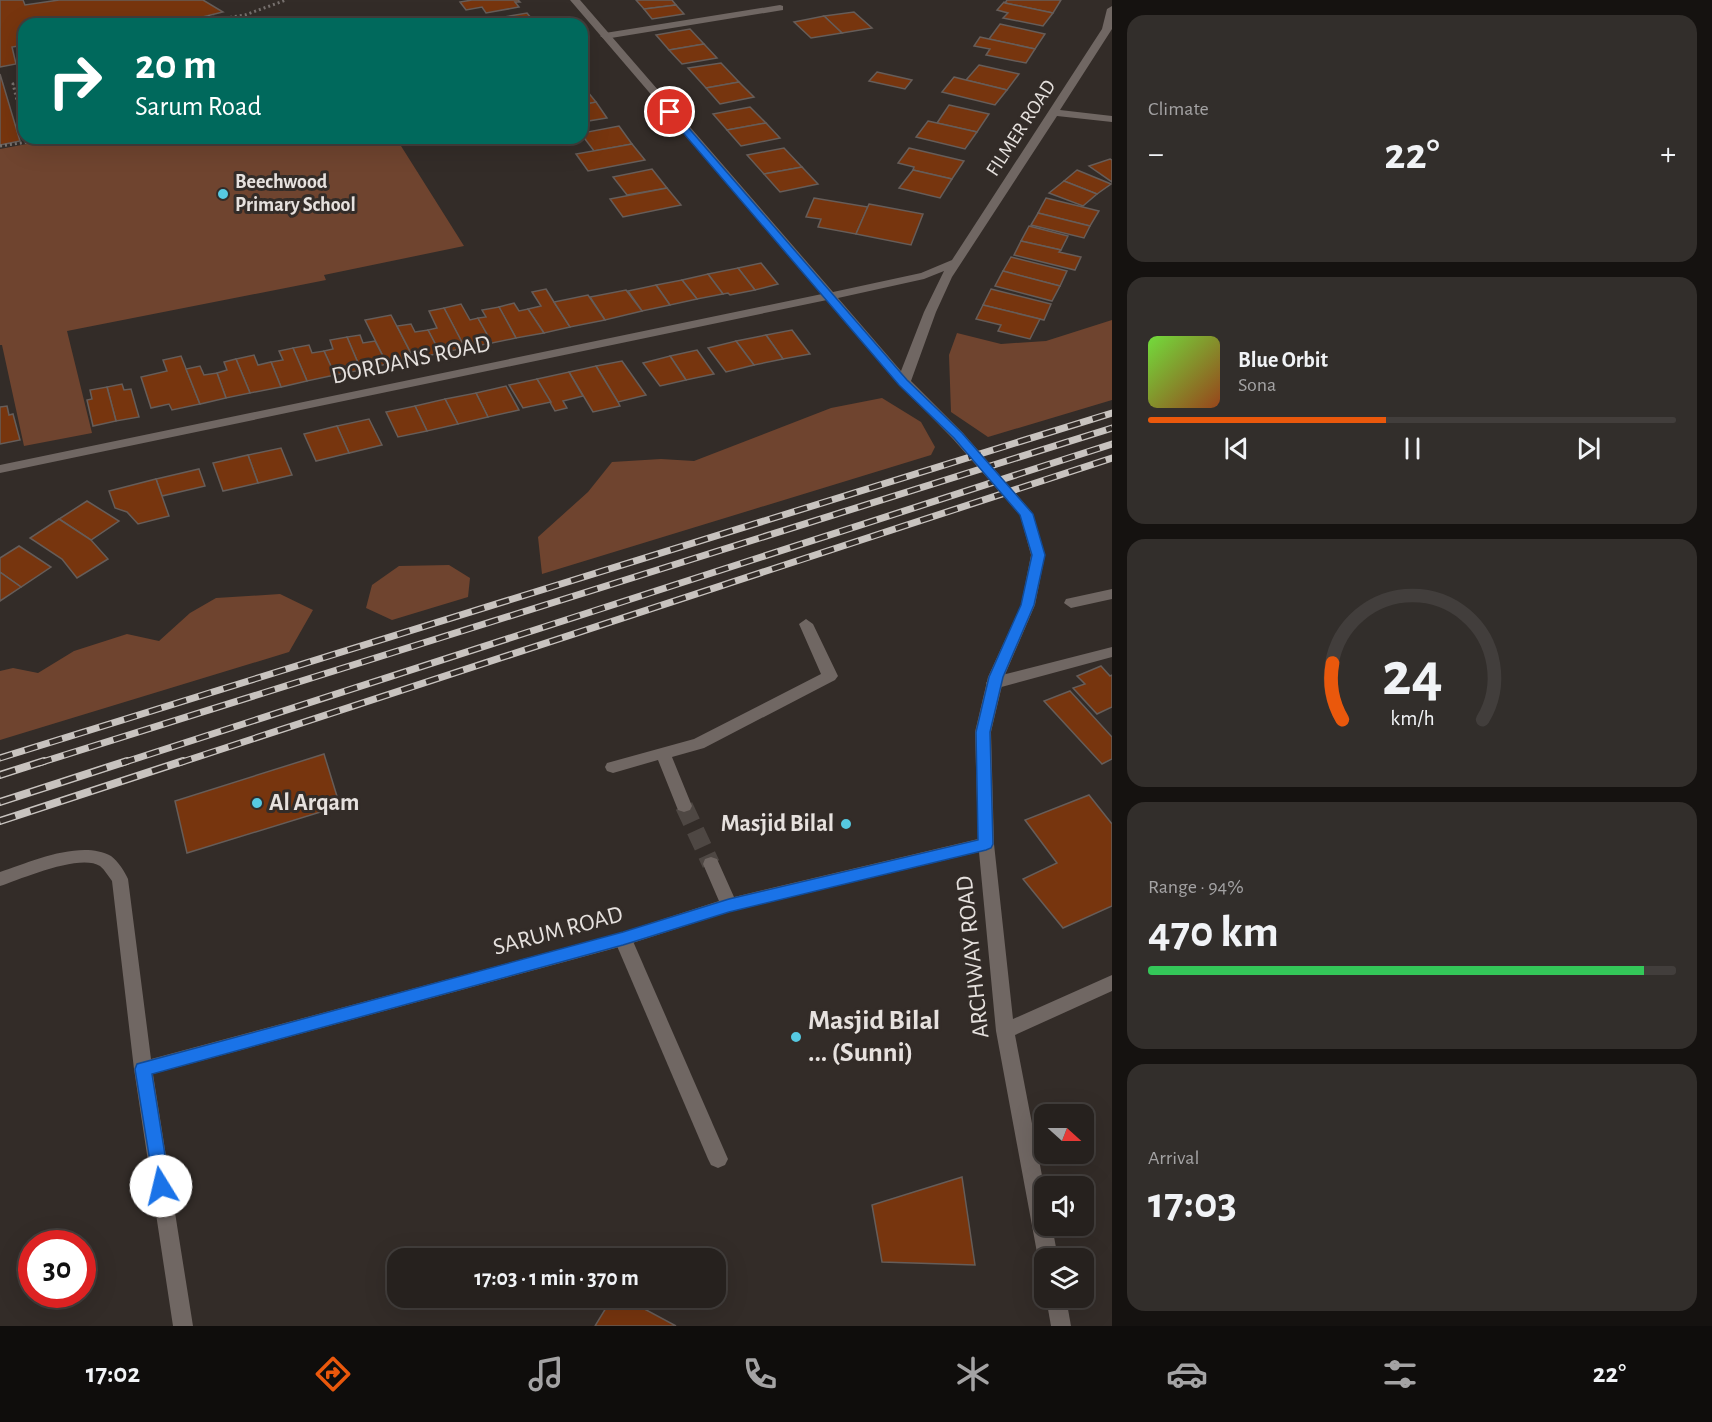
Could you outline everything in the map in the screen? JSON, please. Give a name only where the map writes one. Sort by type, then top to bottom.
[{"type":"street","name":"ARCHWAY ROAD","points":[[575,0],[831,295],[903,382],[958,436],[1026,514],[1038,555],[1028,605],[994,683],[983,732],[986,844],[1005,1031],[1046,1248]]},
{"type":"street","points":[[605,36],[780,8]]},
{"type":"street","name":"FILMER ROAD","points":[[903,382],[920,337],[954,263],[967,248],[1107,29],[1112,9]]},
{"type":"street","points":[[1054,112],[1112,119]]},
{"type":"street","name":"FILMER ROAD","points":[[831,295],[924,276],[954,263]]},
{"type":"street","name":"DORDANS ROAD","points":[[0,469],[831,295]]},
{"type":"street","points":[[1071,603],[1112,594]]},
{"type":"street","points":[[613,767],[698,744],[830,676],[806,624]]},
{"type":"street","points":[[994,683],[1112,652]]},
{"type":"street","points":[[663,753],[684,806]]},
{"type":"street","name":"SARUM ROAD","points":[[143,1069],[623,939],[729,905],[986,844]]},
{"type":"street","points":[[0,879],[51,862],[88,857],[105,861],[120,879],[143,1069],[183,1326]]},
{"type":"street","points":[[711,864],[729,905]]},
{"type":"street","points":[[623,939],[717,1159]]},
{"type":"street","points":[[1005,1031],[1112,983]]},
{"type":"street","points":[[1058,1308],[1061,1326]]},
{"type":"path","points":[[208,17],[226,18],[245,15],[286,0]]},
{"type":"path","points":[[18,83],[13,84],[18,104]]},
{"type":"path","points":[[0,146],[18,143]]},
{"type":"shaded area","name":"Beechwood Primary School","points":[[27,144],[400,144],[464,246],[324,275],[326,280],[67,331],[92,433],[24,446],[2,345],[0,345],[0,149]]},
{"type":"shaded area","points":[[1112,320],[1112,400],[988,437],[951,412],[949,355],[957,333],[1001,344],[1046,341]]},
{"type":"shaded area","points":[[882,398],[921,422],[935,447],[931,455],[542,574],[538,537],[588,492],[612,462],[661,459],[694,461],[831,408]]},
{"type":"shaded area","points":[[449,565],[470,578],[468,597],[392,620],[366,608],[372,585],[399,566]]},
{"type":"shaded area","points":[[280,594],[313,610],[289,652],[0,740],[0,671],[13,668],[38,673],[74,651],[127,634],[159,641],[190,613],[216,598]]},
{"type":"building","points":[[0,0],[23,0],[25,5],[59,0],[203,0],[223,12],[198,18],[18,18],[18,46],[12,47],[16,64],[0,67]]},
{"type":"building","points":[[518,0],[520,2],[515,2],[519,7],[486,13],[482,7],[466,10],[460,2]]},
{"type":"building","points":[[636,0],[672,0],[676,5],[644,9]]},
{"type":"building","points":[[1007,0],[1061,0],[1053,13],[1005,3]]},
{"type":"building","points":[[1004,2],[1053,13],[1043,26],[1003,18],[1008,13],[997,10]]},
{"type":"building","points":[[676,5],[684,14],[652,19],[644,9]]},
{"type":"building","points":[[854,12],[872,28],[842,33],[824,16]]},
{"type":"building","points":[[527,13],[531,18],[498,18]]},
{"type":"building","points":[[824,16],[842,33],[811,38],[794,22]]},
{"type":"building","points":[[1000,24],[1045,34],[1035,49],[989,39]]},
{"type":"building","points":[[690,29],[704,44],[669,50],[656,35]]},
{"type":"building","points":[[980,37],[1035,49],[1026,63],[986,55],[990,49],[974,46]]},
{"type":"building","points":[[704,44],[717,58],[682,64],[669,50]]},
{"type":"building","points":[[721,63],[739,82],[706,88],[688,68]]},
{"type":"building","points":[[979,65],[1019,74],[1007,90],[966,80]]},
{"type":"building","points":[[877,72],[912,80],[905,89],[869,81]]},
{"type":"building","points":[[0,74],[18,134],[18,141],[0,145]]},
{"type":"building","points":[[954,77],[1007,90],[995,105],[942,92]]},
{"type":"building","points":[[739,82],[754,97],[720,104],[706,88]]},
{"type":"building","points":[[588,92],[596,102],[588,104]]},
{"type":"building","points":[[596,102],[607,118],[588,121],[588,104]]},
{"type":"building","points":[[949,105],[989,114],[977,132],[937,123]]},
{"type":"building","points":[[750,107],[766,123],[727,130],[713,114]]},
{"type":"building","points":[[928,121],[977,132],[965,149],[916,137]]},
{"type":"building","points":[[766,123],[780,138],[741,146],[727,130]]},
{"type":"building","points":[[619,126],[632,144],[594,151],[588,143],[588,132]]},
{"type":"building","points":[[632,144],[645,160],[588,171],[576,154]]},
{"type":"building","points":[[784,148],[802,167],[764,174],[747,155]]},
{"type":"building","points":[[909,148],[964,161],[952,179],[913,170],[914,167],[898,163]]},
{"type":"building","points":[[1112,160],[1112,182],[1089,166]]},
{"type":"building","points":[[802,167],[818,184],[780,192],[764,174]]},
{"type":"building","points":[[652,169],[667,188],[627,195],[613,177]]},
{"type":"building","points":[[913,170],[952,179],[940,198],[899,188]]},
{"type":"building","points":[[1077,170],[1111,184],[1097,194],[1064,181]]},
{"type":"building","points":[[1064,181],[1097,194],[1083,206],[1049,193]]},
{"type":"building","points":[[667,188],[681,205],[623,217],[610,199]]},
{"type":"building","points":[[814,198],[868,207],[856,234],[818,227],[821,219],[806,217]]},
{"type":"building","points":[[1046,198],[1099,211],[1090,226],[1038,213]]},
{"type":"building","points":[[869,204],[923,214],[911,245],[856,234]]},
{"type":"building","points":[[1038,213],[1090,226],[1084,238],[1031,225]]},
{"type":"building","points":[[1029,226],[1068,236],[1061,250],[1021,241]]},
{"type":"building","points":[[1021,241],[1081,257],[1075,270],[1014,255]]},
{"type":"building","points":[[1011,257],[1067,271],[1060,286],[1003,271]]},
{"type":"building","points":[[761,263],[778,284],[755,290],[738,268]]},
{"type":"building","points":[[738,268],[755,290],[730,295],[723,294],[708,274]]},
{"type":"building","points":[[1003,271],[1060,286],[1052,301],[995,286]]},
{"type":"building","points":[[708,274],[723,294],[697,299],[682,280]]},
{"type":"building","points":[[682,280],[697,299],[670,305],[656,285]]},
{"type":"building","points":[[656,285],[670,305],[642,311],[628,291]]},
{"type":"building","points":[[546,289],[570,327],[544,333],[528,309],[541,306],[532,292]]},
{"type":"building","points":[[991,289],[1051,304],[1044,320],[983,305]]},
{"type":"building","points":[[626,290],[642,311],[605,320],[590,297]]},
{"type":"building","points":[[588,295],[605,320],[570,327],[554,302]]},
{"type":"building","points":[[514,303],[519,311],[528,309],[544,333],[516,338],[499,307]]},
{"type":"building","points":[[461,304],[470,320],[478,318],[492,343],[465,348],[444,308]]},
{"type":"building","points":[[983,305],[1040,319],[1030,339],[998,331],[1001,325],[976,319]]},
{"type":"building","points":[[499,307],[516,338],[492,343],[478,318],[486,317],[482,310]]},
{"type":"building","points":[[444,308],[465,348],[440,353],[428,330],[437,328],[429,311]]},
{"type":"building","points":[[391,315],[414,359],[387,364],[365,320]]},
{"type":"building","points":[[411,324],[415,332],[428,330],[440,353],[414,359],[397,326]]},
{"type":"building","points":[[792,330],[810,354],[783,359],[766,335]]},
{"type":"building","points":[[360,335],[363,343],[375,341],[387,364],[361,370],[347,337]]},
{"type":"building","points":[[766,335],[783,359],[754,365],[736,341]]},
{"type":"building","points":[[347,337],[361,370],[335,375],[324,351],[333,349],[330,340]]},
{"type":"building","points":[[736,341],[754,365],[726,372],[708,348]]},
{"type":"building","points":[[309,345],[312,353],[324,351],[335,375],[307,381],[293,348]]},
{"type":"building","points":[[293,348],[307,381],[281,387],[271,362],[283,360],[279,351]]},
{"type":"building","points":[[697,350],[714,374],[686,380],[670,356]]},
{"type":"building","points":[[254,355],[258,365],[271,362],[281,387],[250,393],[236,359]]},
{"type":"building","points":[[181,356],[200,404],[172,410],[169,404],[151,408],[141,377],[167,371],[163,360]]},
{"type":"building","points":[[670,356],[686,380],[660,386],[643,363]]},
{"type":"building","points":[[236,359],[250,393],[226,398],[217,373],[227,370],[224,362]]},
{"type":"building","points":[[622,361],[646,395],[618,402],[596,366]]},
{"type":"building","points":[[200,366],[204,375],[217,373],[226,398],[200,404],[186,369]]},
{"type":"building","points":[[596,366],[620,406],[593,412],[569,372]]},
{"type":"building","points":[[569,372],[583,396],[563,401],[567,408],[555,411],[537,379]]},
{"type":"building","points":[[537,379],[551,402],[523,408],[509,385]]},
{"type":"building","points":[[122,384],[124,390],[131,389],[139,417],[116,421],[107,387]]},
{"type":"building","points":[[506,386],[519,410],[488,417],[476,393]]},
{"type":"building","points":[[107,387],[116,421],[93,426],[87,400],[92,399],[90,390]]},
{"type":"building","points":[[476,393],[488,417],[458,424],[445,399]]},
{"type":"building","points":[[445,399],[458,424],[427,431],[415,406]]},
{"type":"building","points":[[7,406],[9,415],[13,414],[20,440],[0,444],[0,407]]},
{"type":"building","points":[[415,406],[427,431],[398,437],[386,412]]},
{"type":"building","points":[[369,419],[382,445],[349,453],[337,426]]},
{"type":"building","points":[[337,426],[349,453],[316,461],[304,434]]},
{"type":"building","points":[[281,448],[292,475],[258,483],[248,455]]},
{"type":"building","points":[[248,455],[258,483],[223,491],[213,463]]},
{"type":"building","points":[[199,469],[205,486],[162,496],[156,479]]},
{"type":"building","points":[[156,479],[169,516],[138,524],[127,512],[115,508],[109,491]]},
{"type":"building","points":[[87,501],[119,521],[91,540],[59,519]]},
{"type":"building","points":[[59,519],[91,540],[108,559],[77,578],[62,559],[30,538]]},
{"type":"building","points":[[19,546],[51,567],[21,587],[0,572],[0,558]]},
{"type":"building","points":[[0,572],[21,587],[0,601]]},
{"type":"building","points":[[1101,666],[1110,676],[1112,675],[1112,707],[1097,714],[1073,688],[1085,684],[1077,676]]},
{"type":"building","points":[[1070,691],[1112,737],[1112,759],[1102,764],[1044,701]]},
{"type":"building","name":"Al Arqam","points":[[324,754],[340,806],[187,853],[175,801]]},
{"type":"building","points":[[1089,795],[1112,824],[1112,906],[1063,928],[1023,879],[1057,863],[1025,820]]},
{"type":"building","points":[[962,1177],[975,1265],[882,1262],[872,1205]]},
{"type":"building","points":[[606,1308],[643,1308],[676,1326],[595,1326]]},
{"type":"tunnel","points":[[684,806],[711,864]]},
{"type":"railway","points":[[0,758],[1112,413]]},
{"type":"railway","points":[[39,763],[1112,428]]},
{"type":"railway","points":[[122,763],[1112,444]]},
{"type":"railway","points":[[179,763],[1112,458]]},
{"type":"railway","points":[[0,775],[44,761]]},
{"type":"railway","points":[[0,802],[127,761]]},
{"type":"railway","points":[[0,821],[183,761]]},
{"type":"place","name":"Beechwood Primary School","points":[[223,194]]},
{"type":"place","name":"Al Arqam","points":[[257,803]]},
{"type":"place","name":"Masjid Bilal","points":[[846,824]]},
{"type":"place","name":"Masjid Bilal ... (Sunni)","points":[[796,1037]]},
{"type":"route","points":[[161,1186],[143,1069],[623,939],[729,905],[986,844],[983,732],[996,677],[1028,605],[1038,555],[1026,514],[958,436],[903,382],[831,295],[670,112]]}]
